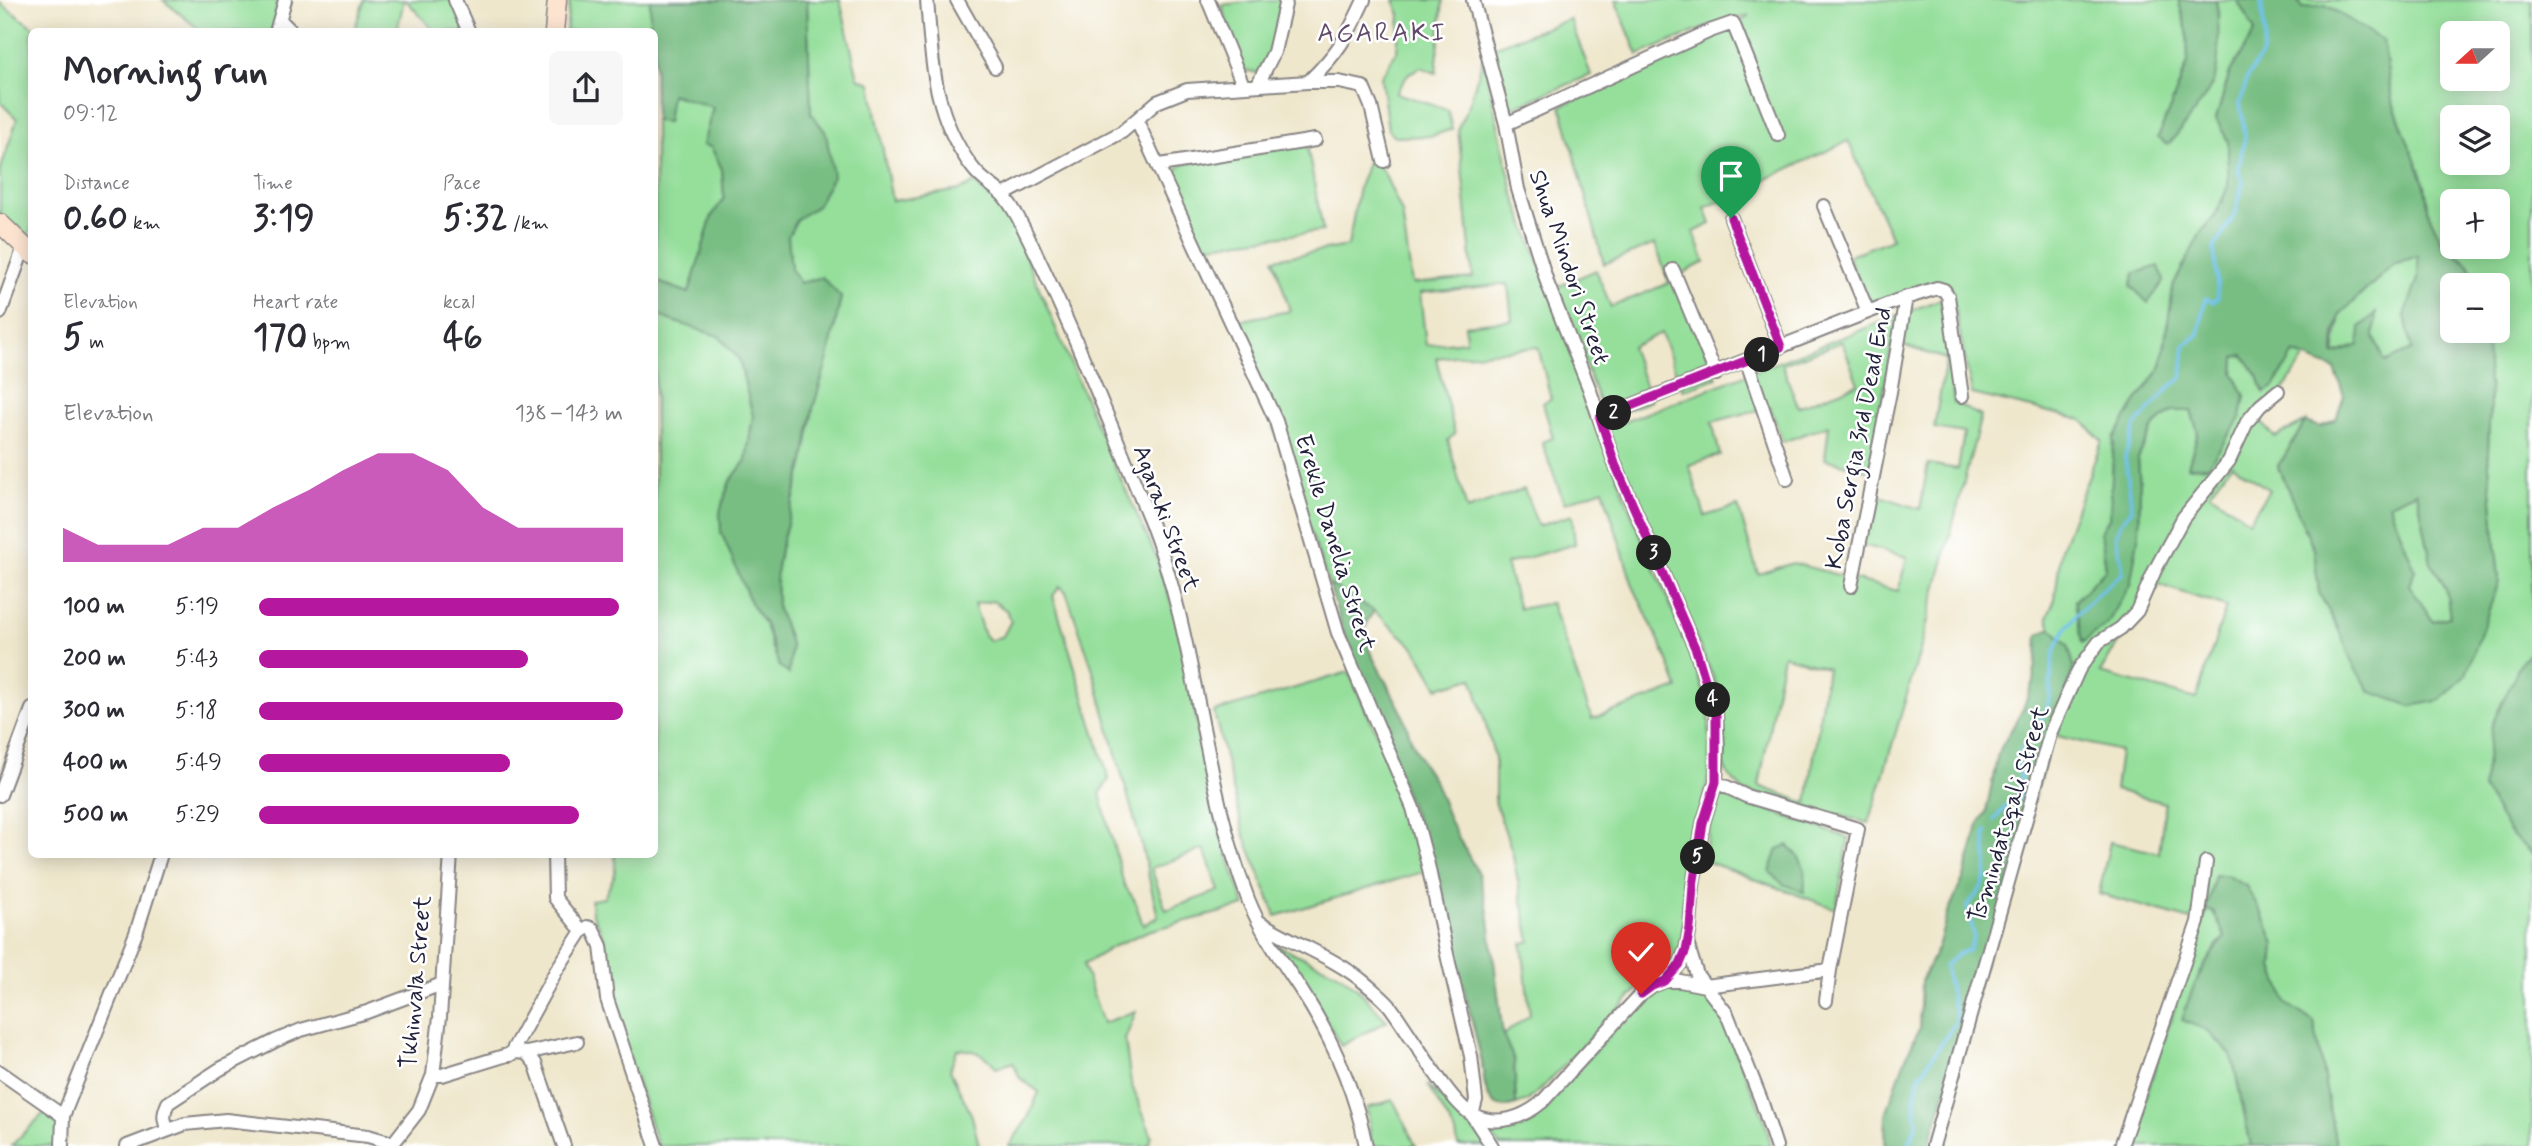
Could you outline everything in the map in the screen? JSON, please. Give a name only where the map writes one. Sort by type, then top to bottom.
[{"type":"street","points":[[278,26],[285,0]]},
{"type":"street","points":[[455,0],[467,28]]},
{"type":"street","points":[[554,28],[557,0]]},
{"type":"street","name":"Agaraki Street","points":[[927,0],[933,76],[943,111],[960,151],[981,180],[1003,195],[1021,224],[1049,281],[1163,553],[1181,620],[1219,804],[1237,866],[1258,921],[1338,1057],[1352,1091],[1366,1146]]},
{"type":"street","points":[[957,0],[995,67]]},
{"type":"street","points":[[1208,0],[1243,85]]},
{"type":"street","points":[[1258,84],[1273,52],[1286,0]]},
{"type":"street","points":[[1308,82],[1331,60],[1346,39],[1364,0]]},
{"type":"street","name":"Shua Mindori Street","points":[[1472,1115],[1491,1120],[1513,1119],[1532,1111],[1641,994],[1665,981],[1680,964],[1687,943],[1703,823],[1716,782],[1716,715],[1710,690],[1696,650],[1615,464],[1548,285],[1518,189],[1506,124],[1473,0]]},
{"type":"street","points":[[1506,124],[1733,23],[1778,135]]},
{"type":"street","points":[[1003,195],[1122,132],[1157,102],[1173,94],[1187,90],[1243,85],[1339,82],[1363,87],[1371,106],[1384,162]]},
{"type":"street","name":"Erekle Danelia Street","points":[[1138,121],[1276,421],[1338,633],[1413,808],[1429,864],[1471,1056],[1476,1100],[1472,1115]]},
{"type":"street","points":[[1160,165],[1315,140]]},
{"type":"street","points":[[1824,206],[1868,312]]},
{"type":"street","points":[[1731,218],[1781,347]]},
{"type":"street","points":[[0,223],[28,251],[0,313]]},
{"type":"street","points":[[1673,270],[1716,374]]},
{"type":"street","points":[[1600,418],[1906,297],[1937,289],[1944,290],[1948,296],[1962,396]]},
{"type":"street","name":"Koba Sergia 3rd Dead End","points":[[1851,586],[1906,297]]},
{"type":"street","points":[[1746,362],[1787,479]]},
{"type":"street","name":"Tsmindatsqali Street","points":[[1933,1146],[2051,731],[2079,669],[2099,642],[2121,628],[2137,611],[2183,518],[2229,461],[2247,422],[2260,406],[2278,391]]},
{"type":"street","points":[[0,795],[28,720]]},
{"type":"street","points":[[1716,782],[1746,796],[1858,828],[1826,1001]]},
{"type":"street","points":[[62,1146],[63,1116],[136,933],[160,858]]},
{"type":"street","name":"Tkhinvala Street","points":[[391,1145],[419,1110],[433,1075],[451,858]]},
{"type":"street","points":[[554,858],[555,898],[582,930]]},
{"type":"street","points":[[2121,1146],[2198,922],[2206,862]]},
{"type":"street","points":[[1258,921],[1282,937],[1340,966],[1387,1003],[1454,1099],[1472,1115],[1492,1146]]},
{"type":"street","points":[[510,1055],[582,930],[588,927],[593,929],[601,946],[607,999],[656,1146]]},
{"type":"street","points":[[1687,943],[1693,964],[1705,986],[1727,1014],[1762,1100],[1776,1146]]},
{"type":"street","points":[[1665,981],[1705,986],[1830,970]]},
{"type":"street","points":[[168,1130],[163,1112],[168,1103],[244,1055],[301,1030],[367,1012],[442,984]]},
{"type":"street","points":[[433,1075],[442,1075],[510,1055],[577,1042]]},
{"type":"street","points":[[526,1053],[535,1063],[564,1146]]},
{"type":"street","points":[[0,1072],[63,1116]]},
{"type":"street","points":[[127,1146],[186,1124],[226,1120],[368,1136],[391,1145]]},
{"type":"green space","points":[[163,0],[285,0],[277,28],[197,28]]},
{"type":"green space","points":[[364,0],[404,0],[398,28],[355,28]]},
{"type":"green space","points":[[406,0],[455,0],[468,28],[431,28]]},
{"type":"green space","points":[[570,0],[650,0],[650,28],[566,28]]},
{"type":"green space","points":[[650,0],[807,0],[811,113],[826,133],[833,176],[817,206],[797,219],[788,236],[791,269],[800,283],[822,277],[841,297],[776,574],[777,606],[791,646],[789,674],[779,666],[765,624],[752,606],[721,532],[720,512],[729,483],[746,460],[753,416],[739,359],[719,336],[658,314],[658,281],[689,293],[712,216],[724,198],[722,169],[711,147],[703,145],[713,107],[671,94],[667,123],[658,121],[658,28],[650,28]]},
{"type":"green space","points":[[807,0],[840,0],[858,78],[871,83],[892,201],[960,190],[975,183],[1000,207],[1013,226],[1101,436],[1157,558],[1175,615],[1219,829],[1245,906],[1148,931],[1114,946],[1083,965],[1103,1023],[1136,1011],[1125,1040],[1131,1083],[1152,1137],[1148,1146],[1009,1146],[1028,1118],[1039,1092],[1020,1078],[1013,1062],[996,1068],[979,1053],[957,1049],[950,1070],[972,1116],[979,1146],[658,1146],[609,997],[604,938],[592,913],[591,900],[604,898],[615,874],[615,858],[658,858],[658,314],[719,336],[739,359],[753,416],[746,460],[729,483],[733,557],[752,606],[765,624],[772,649],[791,646],[777,606],[776,574],[841,297],[800,284],[791,269],[788,236],[797,219],[826,133],[811,113]],"holes":[[[1060,586],[1066,592],[1092,667],[1141,843],[1158,917],[1143,925],[1134,899],[1124,885],[1100,794],[1109,779],[1053,596]],[[993,601],[1007,611],[1011,621],[1003,636],[990,641],[984,635],[974,604]],[[1204,849],[1219,891],[1166,910],[1151,868]]]},
{"type":"green space","points":[[1281,0],[1274,43],[1258,73],[1245,70],[1236,55],[1222,5]]},
{"type":"green space","points":[[1394,0],[1443,0],[1436,73],[1421,67],[1409,73],[1396,93],[1448,110],[1452,129],[1432,136],[1395,137],[1388,130],[1381,77],[1397,51],[1400,15]]},
{"type":"green space","points":[[1615,0],[2178,0],[2187,31],[2188,63],[2158,138],[2219,18],[2216,0],[2237,0],[2255,31],[2230,72],[2216,119],[2228,141],[2228,187],[2215,216],[2200,234],[2167,324],[2162,366],[2114,438],[2110,516],[2101,532],[2106,569],[2075,601],[2133,558],[2139,534],[2138,458],[2153,427],[2172,411],[2191,411],[2198,432],[2188,467],[2208,466],[2245,396],[2234,374],[2235,357],[2243,355],[2258,376],[2263,391],[2274,387],[2293,353],[2305,358],[2261,422],[2275,437],[2305,422],[2278,467],[2314,549],[2319,593],[2371,692],[2499,581],[2488,454],[2490,399],[2487,343],[2510,343],[2510,273],[2473,273],[2462,259],[2510,259],[2510,189],[2440,189],[2440,238],[2429,215],[2425,186],[2392,100],[2383,41],[2303,8],[2297,0],[2532,0],[2532,651],[2522,661],[2509,832],[2532,854],[2532,1146],[2336,1146],[2314,1022],[2287,1005],[2273,968],[2275,944],[2264,917],[2226,875],[2216,875],[2206,910],[2213,911],[2225,937],[2216,946],[2208,1031],[2232,1056],[2251,1146],[2130,1146],[2206,911],[2196,909],[2191,920],[2099,894],[2110,842],[2159,853],[2165,803],[2115,790],[2120,751],[2057,736],[2068,645],[2051,628],[2047,618],[2055,599],[2061,549],[2102,441],[2082,420],[1972,394],[1950,284],[1872,314],[1848,256],[1892,239],[1848,141],[1705,208],[1711,224],[1694,232],[1705,262],[1677,276],[1717,378],[1683,390],[1661,333],[1631,347],[1651,401],[1605,418],[1557,287],[1596,270],[1611,307],[1669,283],[1655,244],[1604,264],[1561,106],[1738,24],[1750,15],[1707,27],[1638,55]],"holes":[[[2232,464],[2269,490],[2249,521],[2210,493]],[[2157,584],[2226,607],[2196,699],[2100,673],[2122,636],[2145,613]]]},
{"type":"green space","points":[[2178,0],[2216,0],[2218,61],[2215,77],[2207,93],[2168,145],[2158,138],[2188,63],[2187,31]]},
{"type":"green space","points":[[2237,0],[2297,0],[2303,8],[2326,5],[2383,41],[2392,100],[2425,186],[2429,215],[2440,238],[2440,259],[2462,259],[2473,273],[2440,273],[2440,343],[2487,343],[2490,399],[2488,454],[2499,581],[2466,675],[2441,700],[2411,706],[2371,692],[2354,667],[2338,628],[2319,593],[2314,549],[2278,467],[2305,422],[2320,427],[2336,419],[2344,396],[2335,369],[2294,353],[2274,387],[2264,392],[2258,376],[2243,355],[2235,357],[2234,374],[2245,396],[2241,417],[2208,466],[2188,467],[2198,432],[2191,411],[2172,411],[2153,427],[2138,458],[2139,534],[2130,585],[2107,624],[2082,643],[2075,601],[2106,569],[2101,532],[2110,516],[2114,438],[2162,366],[2173,286],[2200,234],[2215,216],[2228,187],[2228,141],[2216,119],[2230,72],[2255,31]],"holes":[[[2418,256],[2418,279],[2405,315],[2412,350],[2385,362],[2374,337],[2376,313],[2360,327],[2359,345],[2334,354],[2335,332],[2340,314],[2394,264]],[[2417,492],[2431,562],[2446,589],[2450,617],[2433,621],[2409,585],[2415,570],[2389,504]]]},
{"type":"green space","points":[[0,3],[34,28],[28,28],[28,237],[24,247],[0,223],[0,171],[17,119],[0,102]]},
{"type":"green space","points":[[1570,19],[1591,75],[1509,109],[1493,47]]},
{"type":"green space","points":[[1483,58],[1513,192],[1632,515],[1690,651],[1709,716],[1709,774],[1689,866],[1682,942],[1669,970],[1650,979],[1638,989],[1544,1086],[1527,1101],[1516,1105],[1514,1060],[1503,1035],[1530,1015],[1522,944],[1530,941],[1512,851],[1495,802],[1495,759],[1476,689],[1472,678],[1438,688],[1415,648],[1374,611],[1329,584],[1236,321],[1290,311],[1274,259],[1348,246],[1359,187],[1371,155],[1385,175],[1402,213],[1412,284],[1473,278],[1458,128],[1470,102]],"holes":[[[1508,284],[1512,320],[1465,325],[1466,341],[1426,345],[1420,293]],[[1538,347],[1551,399],[1543,403],[1553,438],[1542,442],[1564,503],[1603,489],[1633,586],[1678,688],[1592,719],[1551,603],[1519,609],[1506,564],[1575,544],[1572,515],[1538,526],[1524,489],[1467,510],[1448,440],[1455,434],[1436,358]]]},
{"type":"green space","points":[[670,94],[713,107],[703,145],[711,147],[722,169],[724,198],[712,216],[689,293],[658,281],[658,121],[667,123]]},
{"type":"green space","points":[[1307,145],[1323,231],[1203,246],[1171,173],[1184,164]]},
{"type":"green space","points":[[2418,255],[2418,279],[2405,315],[2412,350],[2385,363],[2374,337],[2375,314],[2360,345],[2334,355],[2340,314],[2394,264]]},
{"type":"green space","points":[[2159,266],[2164,281],[2148,303],[2131,286],[2135,273]]},
{"type":"green space","points":[[1941,299],[1954,403],[1981,416],[1921,647],[1869,823],[1744,791],[1728,775],[1721,759],[1717,686],[1620,464],[1608,428]],"holes":[[[1842,342],[1858,384],[1798,407],[1782,364]],[[1892,342],[1946,359],[1934,428],[1964,433],[1958,469],[1928,464],[1920,509],[1871,493],[1858,544],[1907,557],[1898,591],[1793,563],[1758,574],[1738,506],[1705,516],[1689,465],[1720,455],[1712,422],[1770,407],[1783,442],[1829,425],[1825,459],[1870,471]],[[1783,655],[1827,668],[1807,803],[1759,786]]]},
{"type":"green space","points":[[2417,492],[2431,562],[2446,589],[2450,617],[2433,621],[2409,585],[2415,570],[2389,504]]},
{"type":"green space","points":[[1329,584],[1374,611],[1364,633],[1370,652],[1402,712],[1411,739],[1435,783],[1451,824],[1478,873],[1488,911],[1503,1035],[1514,1060],[1516,1105],[1498,1105],[1492,1101],[1485,1087],[1482,1062],[1434,866],[1344,634]]},
{"type":"green space","points":[[2051,628],[2068,645],[2074,666],[1929,1146],[1885,1146],[1886,1114],[1919,1029],[1921,981],[1938,947],[1947,914],[1964,877],[1980,822],[1986,812],[1998,753],[2023,709],[2033,681],[2038,635]]},
{"type":"green space","points":[[2532,651],[2532,854],[2509,832],[2483,789],[2492,724],[2522,660]]},
{"type":"green space","points":[[1349,672],[1403,795],[1426,871],[1276,916],[1244,834],[1214,712]]},
{"type":"green space","points":[[1722,794],[1849,838],[1836,909],[1703,860],[1715,800]]},
{"type":"green space","points":[[1788,845],[1803,866],[1804,892],[1783,884],[1770,872],[1778,849]]},
{"type":"green space","points":[[2215,875],[2226,875],[2246,886],[2264,917],[2275,944],[2273,968],[2287,1004],[2314,1022],[2336,1146],[2251,1146],[2232,1056],[2208,1031],[2182,1020],[2199,976],[2225,937],[2213,911],[2206,910]]},
{"type":"green space","points":[[1276,945],[1338,973],[1357,988],[1387,1021],[1341,1046],[1319,1007]]},
{"type":"green space","points":[[1673,986],[1696,990],[1715,1002],[1765,1121],[1771,1146],[1500,1146],[1479,1123],[1508,1127],[1521,1124],[1535,1116],[1641,1000],[1661,988]]},
{"type":"green space","points":[[1427,1084],[1488,1146],[1458,1146],[1456,1133]]},
{"type":"green space","points":[[1393,1100],[1416,1146],[1372,1146],[1367,1108]]},
{"type":"green space","points":[[50,1107],[63,1116],[62,1146],[11,1146]]},
{"type":"waterway","points":[[1994,820],[2006,806],[2020,798],[2021,781],[2017,758],[2047,706],[2053,659],[2063,634],[2080,611],[2123,573],[2117,533],[2119,526],[2132,510],[2125,457],[2136,425],[2171,386],[2182,378],[2185,345],[2199,334],[2205,299],[2214,302],[2218,297],[2214,248],[2236,213],[2243,181],[2238,171],[2245,136],[2240,103],[2248,76],[2262,54],[2265,36],[2261,0]]},
{"type":"waterway","points":[[1908,1146],[1917,1123],[1914,1102],[1919,1077],[1957,1020],[1948,986],[1946,965],[1958,954],[1969,950],[1974,936],[1967,905],[1981,889],[1986,874],[1987,831]]},
{"type":"district","name":"AGARAKI","points":[[1382,32]]},
{"type":"route","points":[[1641,994],[1665,981],[1680,964],[1686,950],[1703,823],[1716,782],[1716,715],[1696,650],[1615,464],[1600,418],[1781,347],[1731,218]]}]
